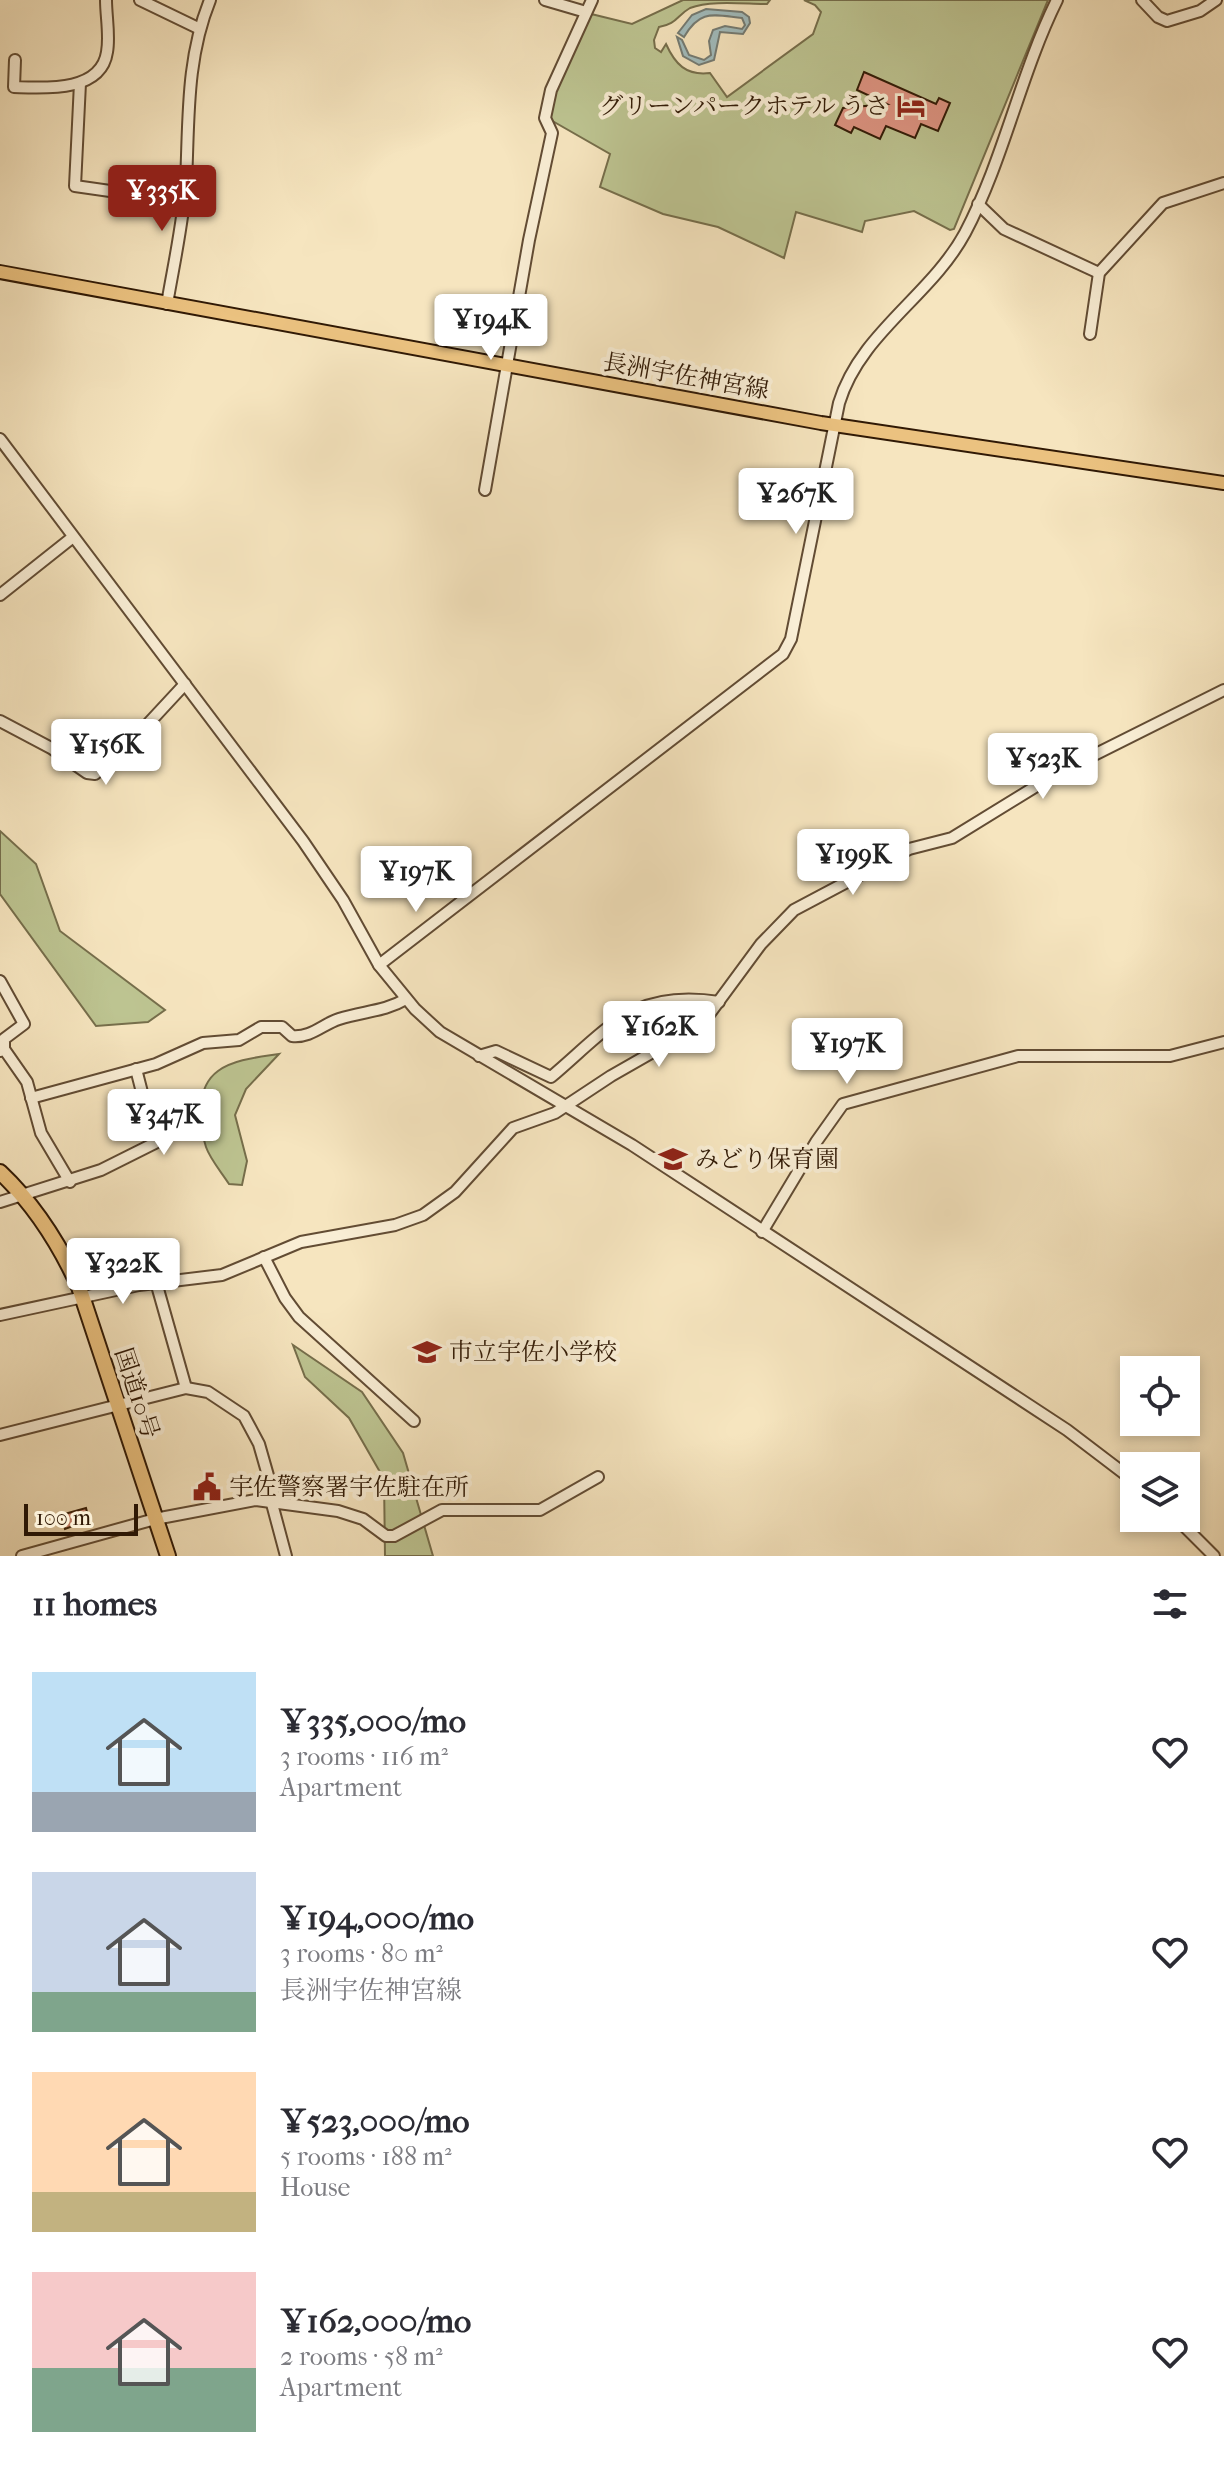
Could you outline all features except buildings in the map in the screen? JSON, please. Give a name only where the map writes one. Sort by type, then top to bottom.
[{"type":"highway","name":"国道10号","points":[[0,1172],[24,1196],[61,1249],[82,1298],[168,1556]]},
{"type":"main road","name":"長洲宇佐神宮線","points":[[0,272],[835,425],[1224,483]]},
{"type":"street","points":[[15,60],[14,87],[51,88],[80,83],[96,72],[107,52],[106,0]]},
{"type":"street","points":[[140,0],[198,28]]},
{"type":"street","points":[[167,304],[185,194],[190,71],[198,28],[210,0]]},
{"type":"street","points":[[545,0],[586,12]]},
{"type":"street","points":[[485,490],[552,133],[545,118],[551,90],[592,0]]},
{"type":"street","points":[[379,965],[783,654],[791,639],[841,396],[857,362],[943,268],[978,204],[1057,0]]},
{"type":"street","points":[[1142,0],[1158,17],[1167,21],[1200,11],[1216,0]]},
{"type":"street","points":[[80,83],[75,186],[125,194],[185,194]]},
{"type":"street","points":[[1090,334],[1099,273],[1163,203],[1224,183]]},
{"type":"street","points":[[978,204],[1009,232],[1099,273]]},
{"type":"street","points":[[0,439],[329,878],[379,965],[406,999],[440,1032],[568,1105],[1067,1430],[1120,1470]]},
{"type":"street","points":[[0,595],[73,537]]},
{"type":"street","points":[[0,721],[51,748],[87,773],[95,774],[134,739],[185,684]]},
{"type":"street","points":[[0,1315],[156,1282],[222,1275],[301,1242],[395,1225],[423,1215],[455,1192],[513,1128],[568,1105],[611,1076],[697,1028],[761,944],[794,910],[909,849],[952,838],[1056,774],[1224,690]]},
{"type":"street","points":[[0,981],[24,1024],[4,1039],[2,1050],[27,1082],[41,1133],[70,1182]]},
{"type":"street","points":[[31,1098],[156,1064],[203,1043],[247,1038],[269,1025],[282,1027],[292,1036],[299,1037],[339,1019],[382,1011],[406,999]]},
{"type":"street","points":[[479,1056],[496,1051],[551,1077],[589,1042],[644,1005],[671,1000],[719,1002]]},
{"type":"street","points":[[762,1232],[816,1142],[843,1104],[1018,1056],[1170,1056],[1224,1042]]},
{"type":"street","points":[[0,1202],[70,1182],[122,1162],[155,1143],[136,1069]]},
{"type":"street","points":[[264,1257],[285,1298],[299,1317],[414,1421]]},
{"type":"street","points":[[156,1282],[186,1388]]},
{"type":"street","points":[[0,1435],[186,1388],[208,1392],[244,1416],[259,1444],[286,1556]]},
{"type":"street","points":[[25,1556],[155,1519],[221,1505],[273,1500],[360,1517],[390,1537],[431,1514],[449,1509],[540,1510],[598,1477]]},
{"type":"street","points":[[1190,1532],[1214,1556]]},
{"type":"green space","points":[[683,0],[770,0],[767,4],[718,3],[698,6],[659,27],[654,40],[655,48],[661,52],[666,44],[682,67],[694,73],[710,73],[727,97],[813,34],[821,12],[804,0],[1048,0],[954,229],[950,230],[914,211],[865,221],[862,232],[796,212],[784,258],[718,227],[663,214],[600,187],[610,154],[549,119],[550,99],[587,13],[632,24]]},
{"type":"green space","points":[[0,831],[36,864],[60,931],[165,1010],[148,1022],[96,1026],[0,894]]},
{"type":"green space","points":[[279,1054],[246,1089],[235,1115],[247,1161],[242,1185],[229,1184],[206,1147],[200,1116],[202,1095],[218,1071],[247,1059]]},
{"type":"green space","points":[[293,1345],[362,1392],[403,1453],[433,1556],[385,1556],[384,1479],[349,1418],[305,1377]]},
{"type":"water","points":[[706,9],[742,12],[749,17],[750,23],[743,34],[720,32],[714,60],[699,65],[683,56],[677,37],[682,40],[689,55],[704,60],[711,55],[709,41],[713,30],[725,26],[742,29],[745,25],[742,18],[708,16],[696,22],[684,37],[678,33],[692,15]]},
{"type":"place","name":"グリーンパークホテル うさ","points":[[911,106]]},
{"type":"place","name":"みどり保育園","points":[[673,1159]]},
{"type":"place","name":"市立宇佐小学校","points":[[427,1352]]},
{"type":"place","name":"宇佐警察署宇佐駐在所","points":[[207,1487]]}]
